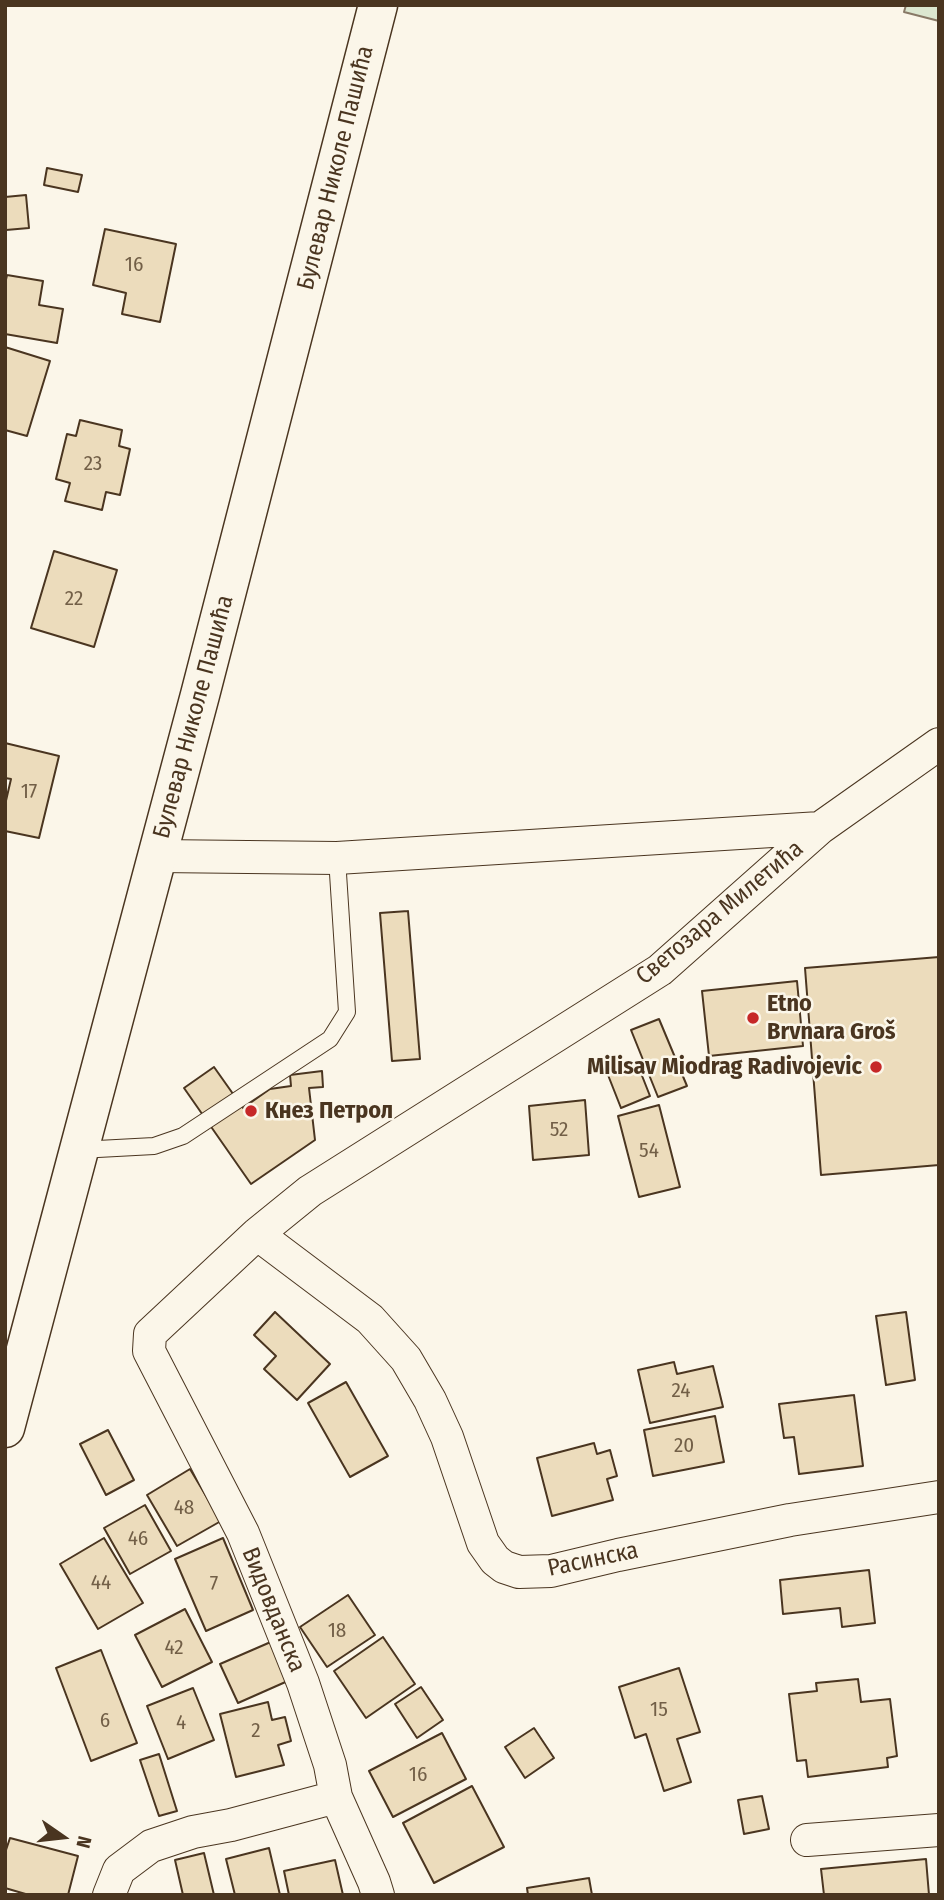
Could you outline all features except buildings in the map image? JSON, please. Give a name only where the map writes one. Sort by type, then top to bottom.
[{"type":"street","name":"Булевар Николе Пашића","points":[[5,1428],[158,856],[378,5]]},
{"type":"street","points":[[820,828],[939,744]]},
{"type":"street","name":"Светозара Милетића","points":[[158,856],[337,858],[820,828]]},
{"type":"street","name":"Светозара Милетића","points":[[150,1334],[257,1234],[310,1191],[660,970],[820,828]]},
{"type":"street","name":"Расинска","points":[[257,1234],[370,1318],[406,1359],[430,1400],[447,1437],[483,1543],[495,1560],[504,1567],[519,1572],[551,1571],[790,1520],[939,1497]]},
{"type":"street","name":"Видовданска","points":[[150,1334],[149,1351],[243,1533],[303,1683],[330,1765],[336,1797],[378,1895]]},
{"type":"street","points":[[108,1895],[119,1870],[151,1846],[193,1832],[231,1825],[336,1797]]},
{"type":"street","points":[[807,1840],[939,1830]]},
{"type":"lane","points":[[79,1150],[154,1146],[183,1136],[330,1039],[347,1012],[337,858]]},
{"type":"green space","points":[[906,5],[939,5],[939,21],[904,12]]},
{"type":"place","name":"Etno Brvnara Groš","points":[[753,1018]]},
{"type":"place","name":"Milisav Miodrag Radivojevic","points":[[876,1067]]},
{"type":"place","name":"Кнез Петрол","points":[[251,1111]]}]
